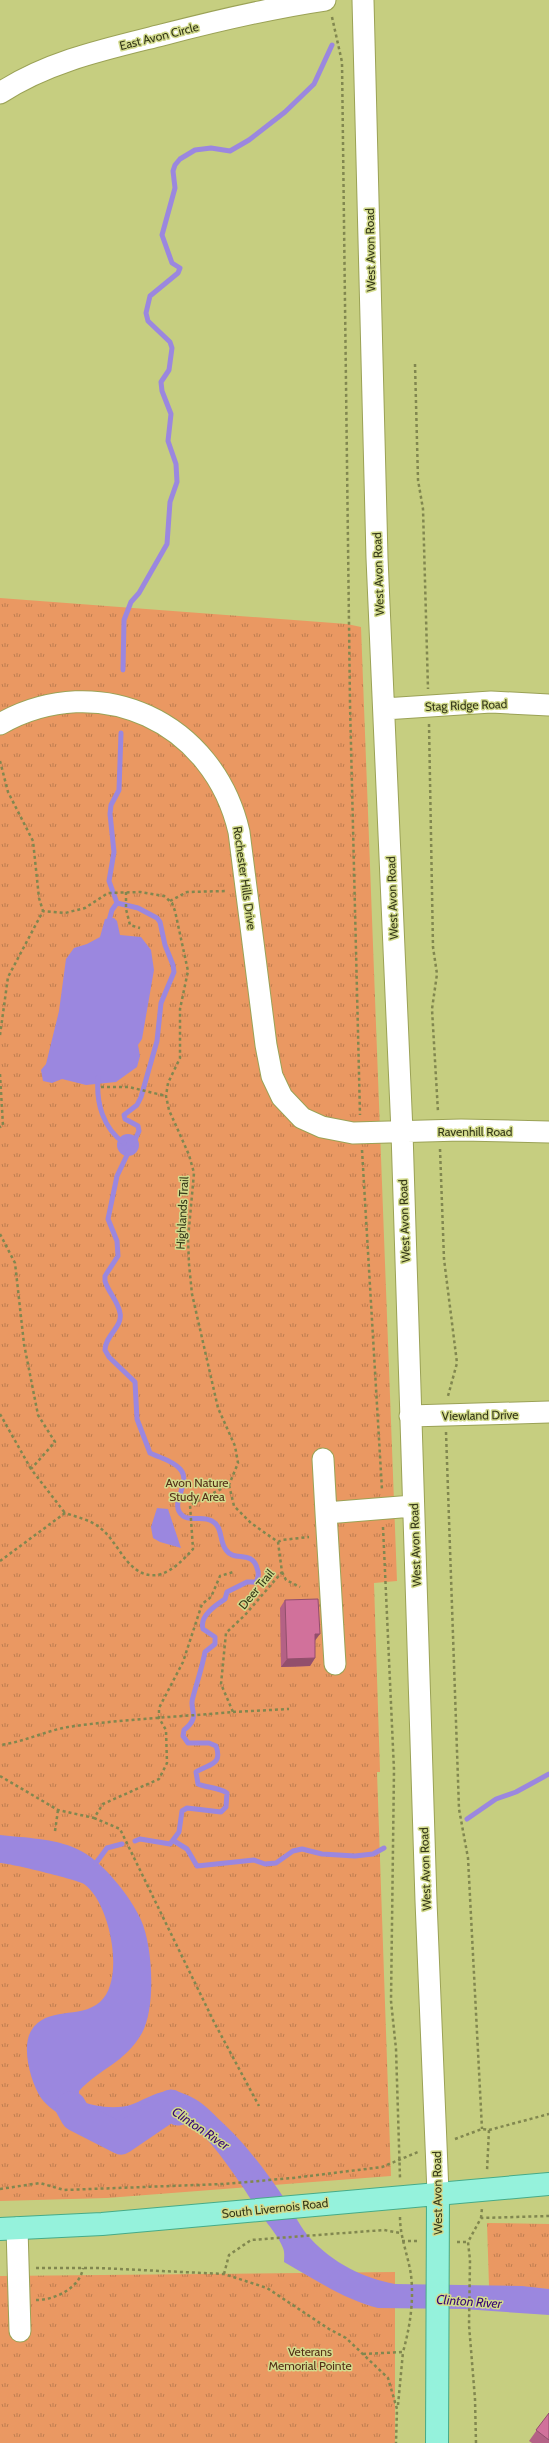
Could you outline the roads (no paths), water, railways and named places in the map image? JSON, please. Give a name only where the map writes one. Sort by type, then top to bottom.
[{"type":"main road","name":"South Livernois Road","points":[[8,2229],[102,2224],[549,2184]]},
{"type":"main road","name":"West Avon Road","points":[[437,2443],[438,2193]]},
{"type":"street","name":"West Avon Road","points":[[363,0],[377,558],[402,1132],[413,1506],[438,2193]]},
{"type":"street","name":"East Avon Circle","points":[[0,93],[16,83],[53,66],[98,51],[218,21],[328,6]]},
{"type":"street","name":"Rochester Hills Drive","points":[[0,724],[38,708],[84,701],[102,702],[134,710],[174,731],[200,753],[226,790],[239,832],[269,1062],[282,1097],[302,1118],[322,1127],[353,1133],[402,1132]]},
{"type":"street","name":"Stag Ridge Road","points":[[384,709],[491,702],[549,705]]},
{"type":"street","name":"Ravenhill Road","points":[[402,1132],[549,1132]]},
{"type":"street","name":"Viewland Drive","points":[[410,1416],[549,1412]]},
{"type":"street","points":[[323,1459],[335,1664]]},
{"type":"street","points":[[326,1514],[413,1506]]},
{"type":"street","points":[[8,2229],[19,2301],[20,2331]]},
{"type":"water","points":[[114,918],[117,921],[120,935],[141,937],[151,950],[154,970],[142,1039],[138,1045],[140,1056],[137,1067],[116,1082],[86,1085],[62,1079],[52,1083],[43,1081],[41,1070],[46,1064],[59,1011],[66,959],[74,948],[87,944],[100,937],[105,919]]},
{"type":"water","points":[[128,1134],[136,1137],[139,1145],[136,1153],[128,1156],[120,1153],[117,1145],[120,1137]]},
{"type":"water","points":[[157,1508],[168,1509],[181,1548],[160,1542],[153,1538],[151,1527]]},
{"type":"water","points":[[0,1835],[39,1839],[59,1843],[68,1845],[86,1854],[96,1861],[123,1890],[141,1920],[145,1931],[150,1961],[151,1993],[146,2022],[142,2033],[128,2052],[87,2083],[79,2091],[79,2100],[98,2106],[120,2107],[133,2104],[162,2092],[169,2091],[185,2094],[207,2108],[242,2143],[272,2181],[307,2235],[320,2248],[339,2262],[371,2278],[395,2284],[522,2286],[549,2289],[549,2315],[463,2309],[378,2308],[354,2300],[284,2262],[284,2250],[276,2236],[214,2147],[191,2124],[180,2118],[173,2117],[116,2130],[96,2129],[79,2124],[53,2110],[41,2098],[34,2084],[28,2065],[28,2038],[31,2031],[38,2023],[46,2018],[54,2015],[83,2010],[100,2002],[108,1991],[112,1977],[112,1942],[101,1907],[93,1893],[84,1884],[43,1872],[0,1863]]},
{"type":"waterway","points":[[123,670],[124,620],[131,602],[139,593],[167,544],[170,502],[177,482],[176,464],[168,441],[171,414],[162,391],[161,382],[169,370],[172,348],[170,342],[148,321],[146,313],[150,296],[178,273],[180,268],[172,263],[162,235],[175,188],[173,171],[175,165],[180,159],[195,150],[211,148],[230,151],[249,140],[285,112],[314,84],[332,45]]},
{"type":"waterway","points":[[121,733],[119,790],[111,805],[110,814],[114,852],[109,881],[117,903],[138,908],[157,918],[160,922],[165,945],[173,965],[174,972],[161,1003],[157,1041],[141,1097],[137,1105],[124,1115],[125,1119],[138,1126],[139,1131],[133,1144]]},
{"type":"waterway","points":[[108,924],[112,910],[117,903]]},
{"type":"waterway","points":[[98,1078],[98,1097],[102,1114],[111,1130],[124,1143]]},
{"type":"waterway","points":[[129,1151],[117,1176],[108,1219],[117,1241],[118,1256],[105,1276],[105,1281],[117,1304],[120,1318],[117,1327],[108,1340],[105,1350],[109,1357],[135,1382],[137,1419],[150,1453],[173,1463],[180,1469],[183,1475],[184,1481],[178,1500],[179,1511],[186,1518],[208,1519],[212,1521],[218,1527],[222,1543],[226,1550],[234,1555],[251,1559],[255,1563],[258,1570],[258,1578],[256,1582],[247,1582],[227,1592],[225,1599],[209,1611],[203,1620],[203,1629],[215,1637],[215,1644],[205,1652],[192,1702],[192,1721],[184,1730],[183,1736],[188,1743],[209,1743],[216,1746],[218,1757],[214,1763],[196,1772],[198,1784],[227,1793],[226,1807],[221,1812],[187,1808],[182,1811],[179,1832],[170,1844],[140,1839],[135,1841]]},
{"type":"waterway","points":[[467,1819],[496,1799],[516,1792],[549,1774]]},
{"type":"waterway","points":[[174,1841],[187,1849],[197,1866],[254,1860],[265,1864],[276,1863],[293,1851],[302,1849],[322,1854],[355,1856],[373,1854],[384,1848]]},
{"type":"waterway","points":[[96,1863],[107,1848],[122,1844]]},
{"type":"waterway","name":"Clinton River","points":[[71,2107],[76,2116],[121,2139],[171,2105],[178,2110]]},
{"type":"park label","name":"Avon Nature Study Area","points":[[197,1489]]},
{"type":"park label","name":"Veterans Memorial Pointe","points":[[310,2358]]}]
